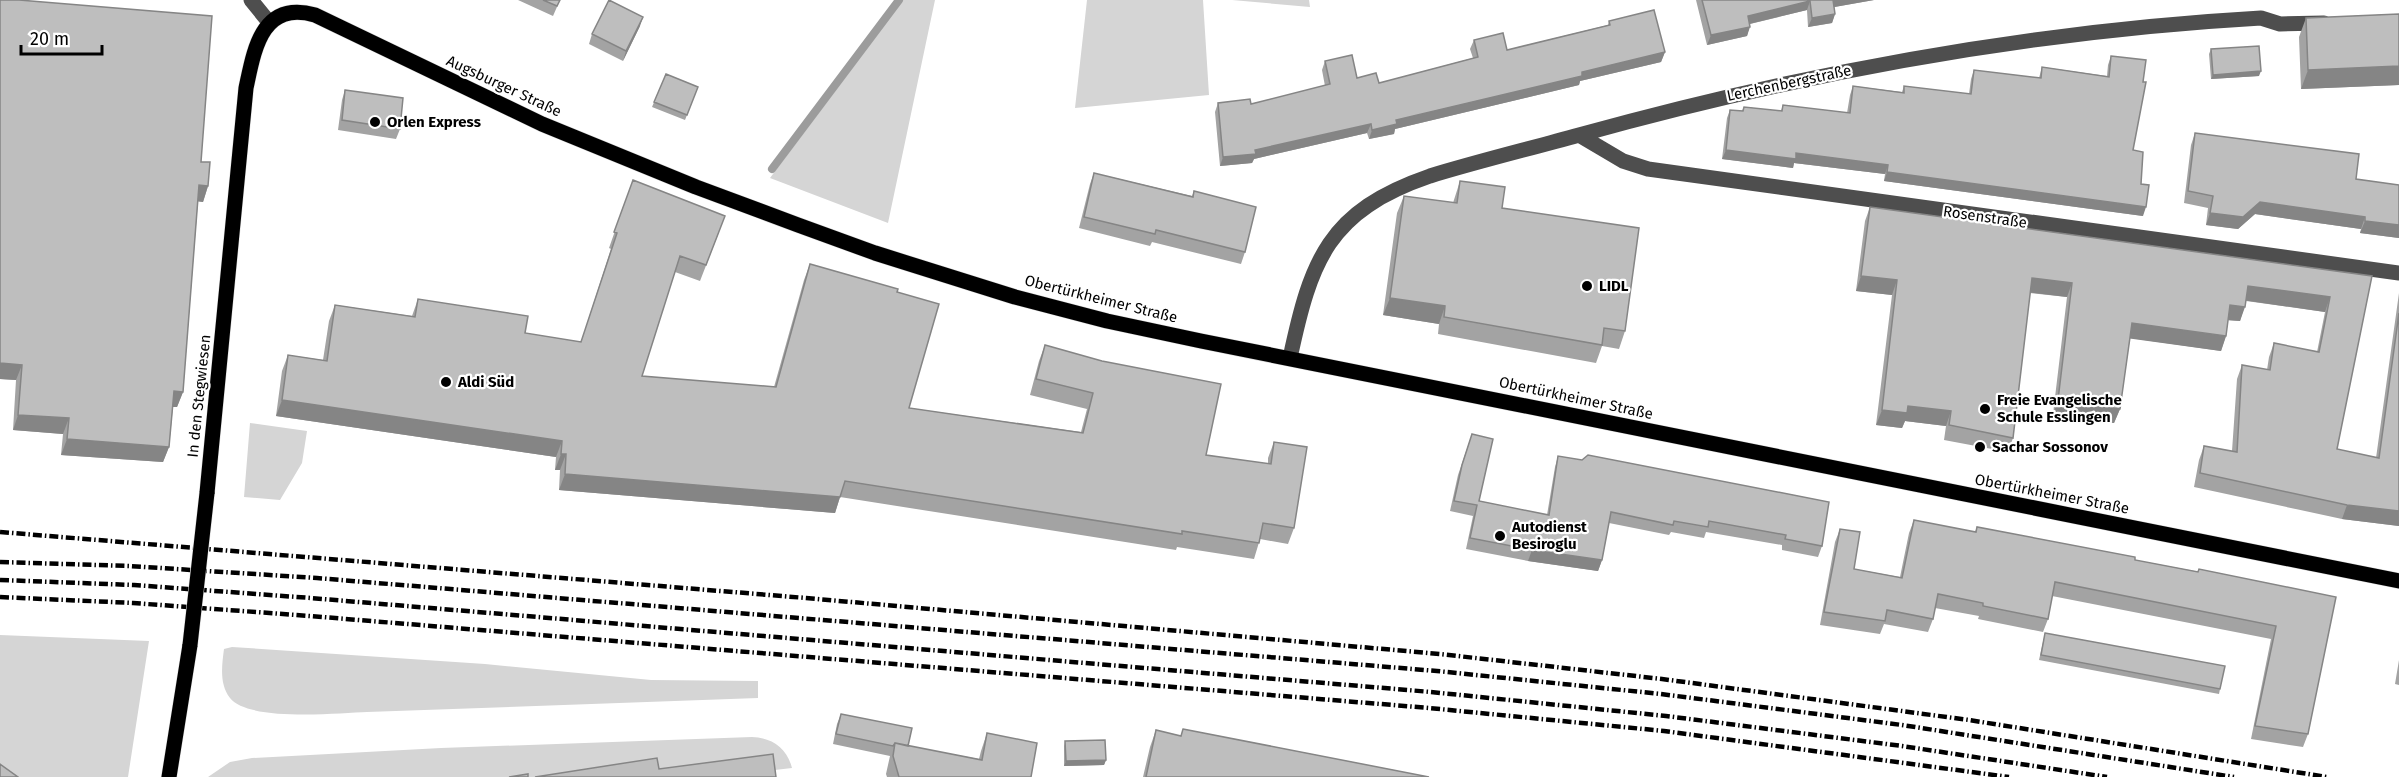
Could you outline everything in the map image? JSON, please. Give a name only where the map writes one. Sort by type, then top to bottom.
[{"type":"main road","name":"Augsburger Straße","points":[[268,21],[287,9],[299,8],[542,124],[696,188],[756,209]]},
{"type":"main road","name":"In den Stegwiesen","points":[[169,777],[190,645],[207,493],[246,88],[260,35],[268,21]]},
{"type":"main road","name":"Obertürkheimer Straße","points":[[756,209],[875,253],[1015,297],[1107,321],[2399,581]]},
{"type":"street","points":[[251,0],[268,21]]},
{"type":"street","name":"Lerchenbergstraße","points":[[1290,358],[1304,298],[1318,261],[1337,235],[1367,206],[1386,193],[1430,176],[1668,111],[1780,84],[1896,61],[2104,31],[2218,21],[2261,18],[2280,24],[2334,23]]},
{"type":"street","name":"Rosenstraße","points":[[1579,135],[1623,161],[1648,169],[2399,273]]},
{"type":"shaded area","points":[[903,0],[935,0],[888,223],[770,178]]},
{"type":"shaded area","points":[[1087,0],[1203,0],[1209,95],[1075,108]]},
{"type":"shaded area","points":[[1232,0],[1309,0],[1310,7]]},
{"type":"shaded area","points":[[250,423],[307,431],[302,463],[280,500],[244,497]]},
{"type":"shaded area","points":[[0,635],[149,641],[128,777],[0,777]]},
{"type":"shaded area","points":[[232,647],[485,664],[651,680],[758,681],[758,698],[316,714],[274,713],[240,706],[230,698],[224,687],[222,674],[224,649]]},
{"type":"shaded area","points":[[752,737],[766,739],[778,745],[790,761],[792,768],[715,777],[208,777],[230,762],[252,758],[441,748]]},
{"type":"building","points":[[0,0],[212,16],[201,162],[210,162],[208,186],[199,185],[183,392],[174,391],[169,447],[67,439],[69,418],[18,415],[22,365],[0,363]]},
{"type":"building","points":[[543,0],[560,0],[557,6]]},
{"type":"building","points":[[609,0],[643,17],[626,51],[592,34]]},
{"type":"building","points":[[1702,0],[1833,0],[1835,14],[1812,18],[1810,1],[1748,16],[1750,27],[1711,35]]},
{"type":"building","points":[[1654,10],[1665,52],[1582,72],[1582,76],[1396,120],[1397,124],[1372,130],[1371,124],[1255,150],[1256,154],[1223,157],[1218,103],[1250,99],[1251,104],[1330,84],[1325,61],[1352,55],[1357,78],[1376,73],[1379,83],[1478,57],[1474,40],[1503,33],[1507,50],[1610,25],[1609,21]]},
{"type":"building","points":[[2399,14],[2399,66],[2308,70],[2306,18]]},
{"type":"building","points":[[2259,46],[2261,71],[2213,75],[2211,49]]},
{"type":"building","points":[[2111,56],[2146,60],[2143,82],[2146,82],[2133,150],[2143,152],[2141,184],[2149,185],[2146,207],[1887,172],[1888,165],[1796,153],[1796,159],[1726,150],[1730,110],[1743,111],[1744,107],[1782,111],[1783,105],[1850,113],[1853,86],[1904,93],[1904,86],[1971,94],[1974,70],[2041,78],[2042,67],[2109,77]]},
{"type":"building","points":[[666,74],[698,87],[687,115],[654,102]]},
{"type":"building","points":[[345,90],[403,98],[400,129],[342,120]]},
{"type":"building","points":[[2195,133],[2359,154],[2356,179],[2399,185],[2399,225],[2365,221],[2365,217],[2260,202],[2243,217],[2210,213],[2213,196],[2188,191]]},
{"type":"building","points":[[1094,173],[1193,197],[1194,191],[1256,207],[1245,252],[1156,230],[1155,234],[1084,217]]},
{"type":"building","points":[[633,180],[725,216],[706,265],[680,256],[642,376],[776,387],[810,264],[898,289],[897,292],[939,304],[909,408],[1083,433],[1093,393],[1036,379],[1045,345],[1102,361],[1221,384],[1206,455],[1271,464],[1274,442],[1307,447],[1294,528],[1263,523],[1259,543],[1182,531],[1182,534],[845,481],[840,497],[565,474],[566,454],[561,454],[562,441],[282,400],[288,355],[327,361],[335,305],[415,317],[418,299],[528,316],[525,333],[581,342],[617,233],[614,232]]},
{"type":"building","points":[[1460,181],[1505,187],[1502,208],[1639,228],[1625,331],[1604,328],[1602,345],[1444,317],[1445,306],[1390,298],[1404,196],[1457,203]]},
{"type":"building","points":[[1870,207],[2372,276],[2337,449],[2379,458],[2399,313],[2399,511],[2347,505],[2200,473],[2204,446],[2237,452],[2242,365],[2270,370],[2274,343],[2319,352],[2330,297],[2248,286],[2245,307],[2230,305],[2226,336],[2132,323],[2120,409],[2058,400],[2072,283],[2032,278],[2013,438],[1949,425],[1951,411],[1908,406],[1907,413],[1882,410],[1897,280],[1861,276]]},
{"type":"building","points":[[1472,434],[1493,439],[1479,501],[1549,515],[1558,456],[1582,460],[1588,455],[1829,502],[1822,546],[1785,539],[1786,535],[1709,521],[1708,527],[1674,521],[1673,525],[1611,512],[1602,560],[1470,538],[1477,505],[1454,501]]},
{"type":"building","points":[[1914,520],[1976,532],[1977,527],[2135,557],[2135,560],[2198,572],[2199,569],[2336,597],[2308,734],[2255,726],[2276,626],[2055,582],[2048,619],[1938,594],[1933,619],[1887,610],[1885,621],[1824,612],[1840,529],[1860,532],[1854,569],[1902,578]]},
{"type":"building","points":[[2045,633],[2225,666],[2220,689],[2041,655]]},
{"type":"building","points":[[841,714],[912,728],[908,746],[895,743],[893,746],[836,734]]},
{"type":"building","points":[[1183,729],[1429,777],[1146,777],[1156,730],[1181,736]]},
{"type":"building","points":[[987,733],[1037,743],[1031,777],[899,777],[893,756],[895,743],[982,760]]},
{"type":"building","points":[[1105,740],[1106,760],[1066,761],[1065,741]]},
{"type":"building","points":[[773,754],[776,777],[535,777],[657,758],[659,769]]},
{"type":"building","points":[[0,764],[18,777],[0,777]]},
{"type":"building","points":[[528,774],[528,777],[509,777]]},
{"type":"waterway","points":[[772,169],[899,0]]},
{"type":"railway","points":[[0,532],[806,598],[1440,654],[1662,679],[1969,720],[2327,777]]},
{"type":"railway","points":[[0,562],[129,566],[317,578],[1437,671],[1661,694],[1902,725],[2234,777]]},
{"type":"railway","points":[[0,580],[134,585],[311,598],[1431,692],[1666,716],[1902,746],[2107,777]]},
{"type":"railway","points":[[0,597],[133,603],[310,616],[1429,708],[1664,731],[2009,777]]},
{"type":"place","name":"Orlen Express","points":[[375,122]]},
{"type":"place","name":"LIDL","points":[[1587,286]]},
{"type":"place","name":"Aldi Süd","points":[[446,382]]},
{"type":"place","name":"Freie Evangelische Schule Esslingen","points":[[1985,409]]},
{"type":"place","name":"Sachar Sossonov","points":[[1980,447]]},
{"type":"place","name":"Autodienst Besiroglu","points":[[1500,536]]}]
